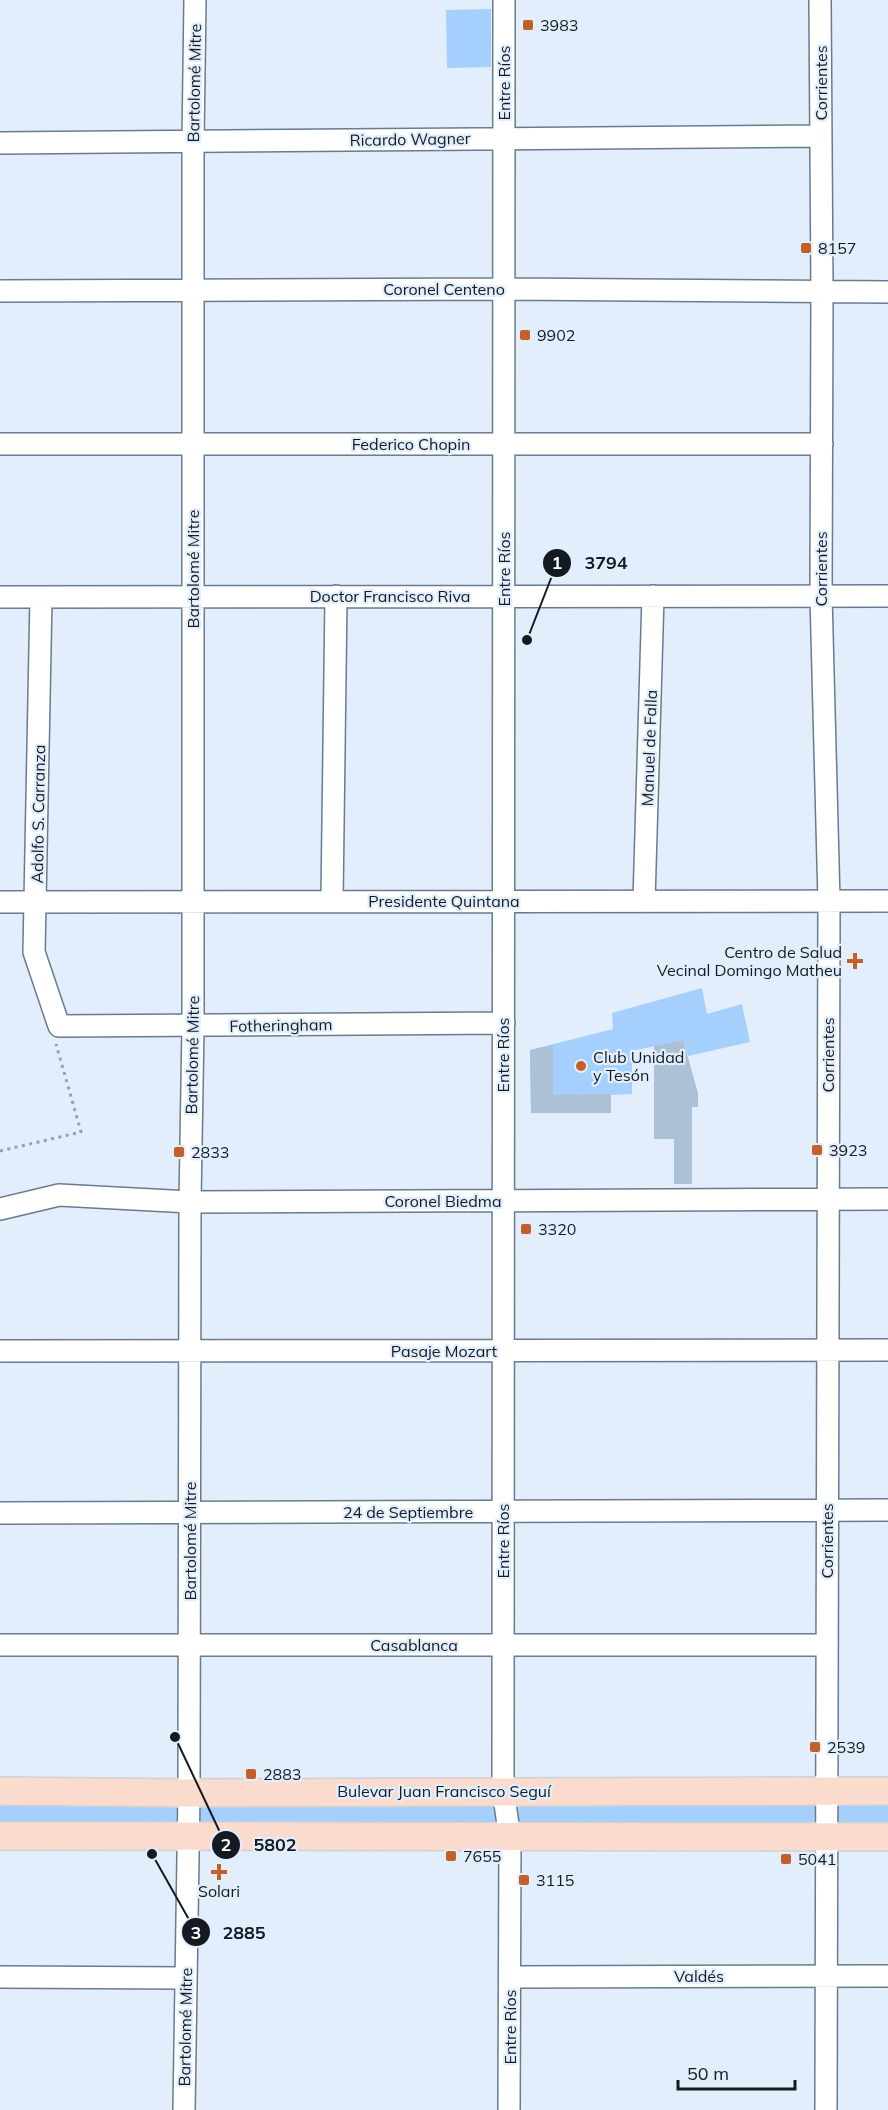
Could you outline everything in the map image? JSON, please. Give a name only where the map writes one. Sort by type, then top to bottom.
[{"type":"main road","name":"Bulevar Juan Francisco Seguí","points":[[0,1791],[888,1791]]},
{"type":"main road","points":[[0,1836],[888,1837]]},
{"type":"street","name":"Bartolomé Mitre","points":[[184,2110],[189,1792],[190,1202],[193,1026],[195,0]]},
{"type":"street","name":"Entre Ríos","points":[[504,0],[503,1791],[510,1837],[509,2110]]},
{"type":"street","name":"Corrientes","points":[[820,0],[821,596],[829,901],[826,2110]]},
{"type":"street","name":"Ricardo Wagner","points":[[0,143],[821,136]]},
{"type":"street","name":"Coronel Centeno","points":[[0,291],[504,289],[888,292]]},
{"type":"street","name":"Federico Chopin","points":[[0,444],[822,444]]},
{"type":"street","points":[[332,901],[336,596]]},
{"type":"street","name":"Manuel de Falla","points":[[644,901],[653,596]]},
{"type":"street","name":"Doctor Francisco Riva","points":[[0,597],[888,596]]},
{"type":"street","name":"Adolfo S. Carranza","points":[[41,597],[34,952],[59,1026]]},
{"type":"street","name":"Presidente Quintana","points":[[0,902],[888,901]]},
{"type":"street","name":"Fotheringham","points":[[59,1026],[504,1023]]},
{"type":"street","name":"Coronel Biedma","points":[[0,1209],[59,1196],[190,1202],[888,1199]]},
{"type":"street","name":"Pasaje Mozart","points":[[0,1351],[888,1350]]},
{"type":"street","name":"24 de Septiembre","points":[[0,1513],[888,1510]]},
{"type":"street","name":"Casablanca","points":[[0,1645],[827,1646]]},
{"type":"street","name":"Valdés","points":[[510,1977],[888,1976]]},
{"type":"street","points":[[0,1977],[186,1978]]},
{"type":"path","points":[[0,1151],[81,1132],[55,1042],[59,1026]]},
{"type":"shaded area","points":[[491,9],[491,67],[447,68],[446,10]]},
{"type":"shaded area","points":[[702,988],[707,1014],[742,1004],[750,1042],[688,1056],[683,1040],[632,1051],[632,1094],[611,1095],[611,1113],[531,1113],[530,1050],[613,1029],[612,1013]]},
{"type":"shaded area","points":[[0,1791],[888,1791],[888,1837],[0,1836]]},
{"type":"building","points":[[683,1040],[698,1093],[698,1107],[692,1107],[692,1184],[674,1184],[674,1139],[654,1139],[654,1046]]},
{"type":"building","points":[[553,1045],[553,1095],[611,1094],[611,1113],[531,1113],[530,1050]]},
{"type":"place","name":"3983","points":[[528,25]]},
{"type":"place","name":"8157","points":[[806,248]]},
{"type":"place","name":"9902","points":[[525,335]]},
{"type":"place","name":"3794","points":[[527,640]]},
{"type":"place","name":"Centro de Salud Vecinal Domingo Matheu","points":[[855,961]]},
{"type":"place","name":"Club Unidad y Tesón","points":[[581,1066]]},
{"type":"place","name":"3923","points":[[817,1150]]},
{"type":"place","name":"2833","points":[[179,1152]]},
{"type":"place","name":"3320","points":[[526,1229]]},
{"type":"place","name":"5802","points":[[175,1737]]},
{"type":"place","name":"2539","points":[[815,1747]]},
{"type":"place","name":"2883","points":[[251,1774]]},
{"type":"place","name":"2885","points":[[152,1854]]},
{"type":"place","name":"7655","points":[[451,1856]]},
{"type":"place","name":"5041","points":[[786,1859]]},
{"type":"place","name":"Solari","points":[[219,1872]]},
{"type":"place","name":"3115","points":[[524,1880]]}]
